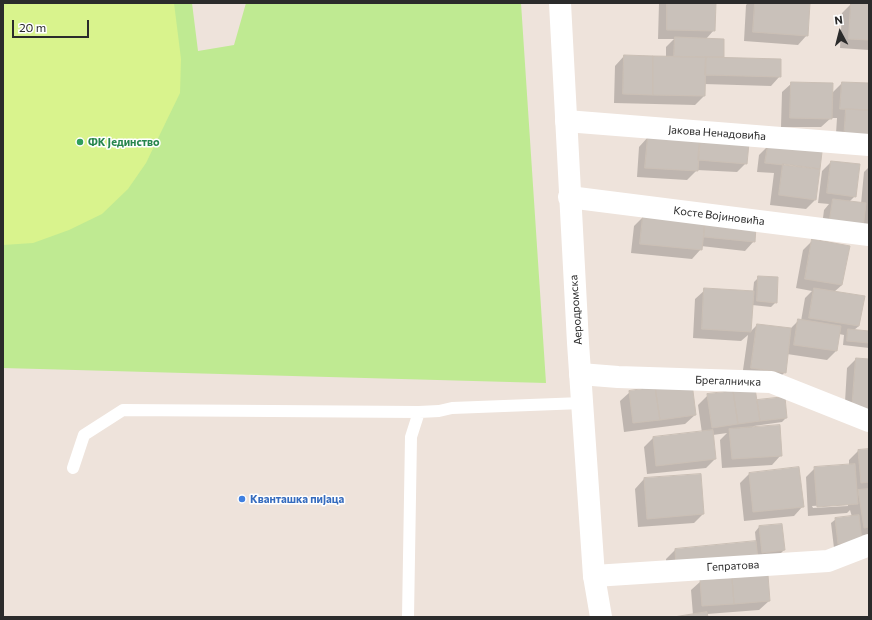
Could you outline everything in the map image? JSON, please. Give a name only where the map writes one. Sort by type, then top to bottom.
[{"type":"street","name":"Аеродромска","points":[[560,3],[569,197],[580,374],[594,576],[601,617]]},
{"type":"street","name":"Јакова Ненадовића","points":[[566,121],[869,145]]},
{"type":"street","name":"Косте Војиновића","points":[[569,197],[869,235]]},
{"type":"street","name":"Брегалничка","points":[[580,374],[771,382],[869,421]]},
{"type":"street","name":"Гепратова","points":[[594,576],[828,561],[869,545]]},
{"type":"lane","points":[[73,468],[84,435],[123,410],[419,412],[439,411],[452,408],[582,403]]},
{"type":"lane","points":[[408,617],[411,437],[419,412]]},
{"type":"green space","points":[[3,3],[192,3],[198,51],[234,45],[246,3],[521,3],[546,383],[3,368]]},
{"type":"green space","name":"ФК Јединство","points":[[3,3],[174,3],[181,59],[180,93],[146,163],[128,189],[102,214],[69,230],[33,243],[3,245]]},
{"type":"building","points":[[667,3],[716,3],[715,31],[667,30]]},
{"type":"building","points":[[755,3],[810,3],[808,36],[753,32]]},
{"type":"building","points":[[851,3],[869,4],[869,40],[849,39]]},
{"type":"building","points":[[675,37],[724,39],[724,57],[674,57]]},
{"type":"building","points":[[624,55],[653,56],[653,95],[623,94]]},
{"type":"building","points":[[653,56],[706,57],[705,96],[653,95]]},
{"type":"building","points":[[706,57],[781,59],[781,77],[705,75]]},
{"type":"building","points":[[791,82],[833,83],[832,119],[790,118]]},
{"type":"building","points":[[842,82],[869,83],[869,110],[840,109]]},
{"type":"building","points":[[846,109],[869,110],[869,141],[844,140]]},
{"type":"building","points":[[648,136],[700,140],[698,171],[645,168]]},
{"type":"building","points":[[700,140],[749,143],[747,164],[698,160]]},
{"type":"building","points":[[768,145],[822,152],[820,169],[765,163]]},
{"type":"building","points":[[831,161],[860,164],[856,197],[827,193]]},
{"type":"building","points":[[783,164],[820,169],[816,200],[779,195]]},
{"type":"building","points":[[833,199],[866,203],[863,229],[829,225]]},
{"type":"building","points":[[643,216],[705,222],[702,250],[640,244]]},
{"type":"building","points":[[705,222],[756,227],[755,242],[704,237]]},
{"type":"building","points":[[812,239],[850,246],[842,285],[805,279]]},
{"type":"building","points":[[758,276],[778,277],[777,303],[757,301]]},
{"type":"building","points":[[704,288],[754,291],[751,332],[702,329]]},
{"type":"building","points":[[814,288],[865,296],[859,326],[809,318]]},
{"type":"building","points":[[798,319],[841,326],[837,351],[794,345]]},
{"type":"building","points":[[757,324],[791,328],[786,373],[751,368]]},
{"type":"building","points":[[848,329],[869,331],[869,343],[847,341]]},
{"type":"building","points":[[856,358],[869,359],[869,411],[852,410]]},
{"type":"building","points":[[692,383],[696,415],[660,420],[655,387]]},
{"type":"building","points":[[655,387],[660,420],[633,423],[629,391]]},
{"type":"building","points":[[755,388],[760,421],[738,424],[733,391]]},
{"type":"building","points":[[733,391],[738,424],[712,428],[707,394]]},
{"type":"building","points":[[785,397],[787,418],[760,421],[757,400]]},
{"type":"building","points":[[780,425],[782,456],[732,459],[729,429]]},
{"type":"building","points":[[713,430],[716,459],[656,466],[653,437]]},
{"type":"building","points":[[869,449],[869,482],[861,483],[858,450]]},
{"type":"building","points":[[855,464],[858,504],[817,507],[814,467]]},
{"type":"building","points":[[799,467],[804,507],[753,512],[749,473]]},
{"type":"building","points":[[701,474],[704,514],[647,519],[644,478]]},
{"type":"building","points":[[869,489],[869,527],[864,528],[858,490]]},
{"type":"building","points":[[859,515],[862,541],[838,544],[835,518]]},
{"type":"building","points":[[782,524],[785,550],[762,553],[759,526]]},
{"type":"building","points":[[756,541],[758,560],[676,568],[675,549]]},
{"type":"building","points":[[768,575],[770,601],[734,604],[732,578]]},
{"type":"building","points":[[732,578],[734,604],[702,606],[700,580]]},
{"type":"building","points":[[707,612],[708,617],[674,617]]},
{"type":"place","name":"ФК Јединство","points":[[80,142]]},
{"type":"place","name":"Кванташка пијаца","points":[[242,499]]}]
